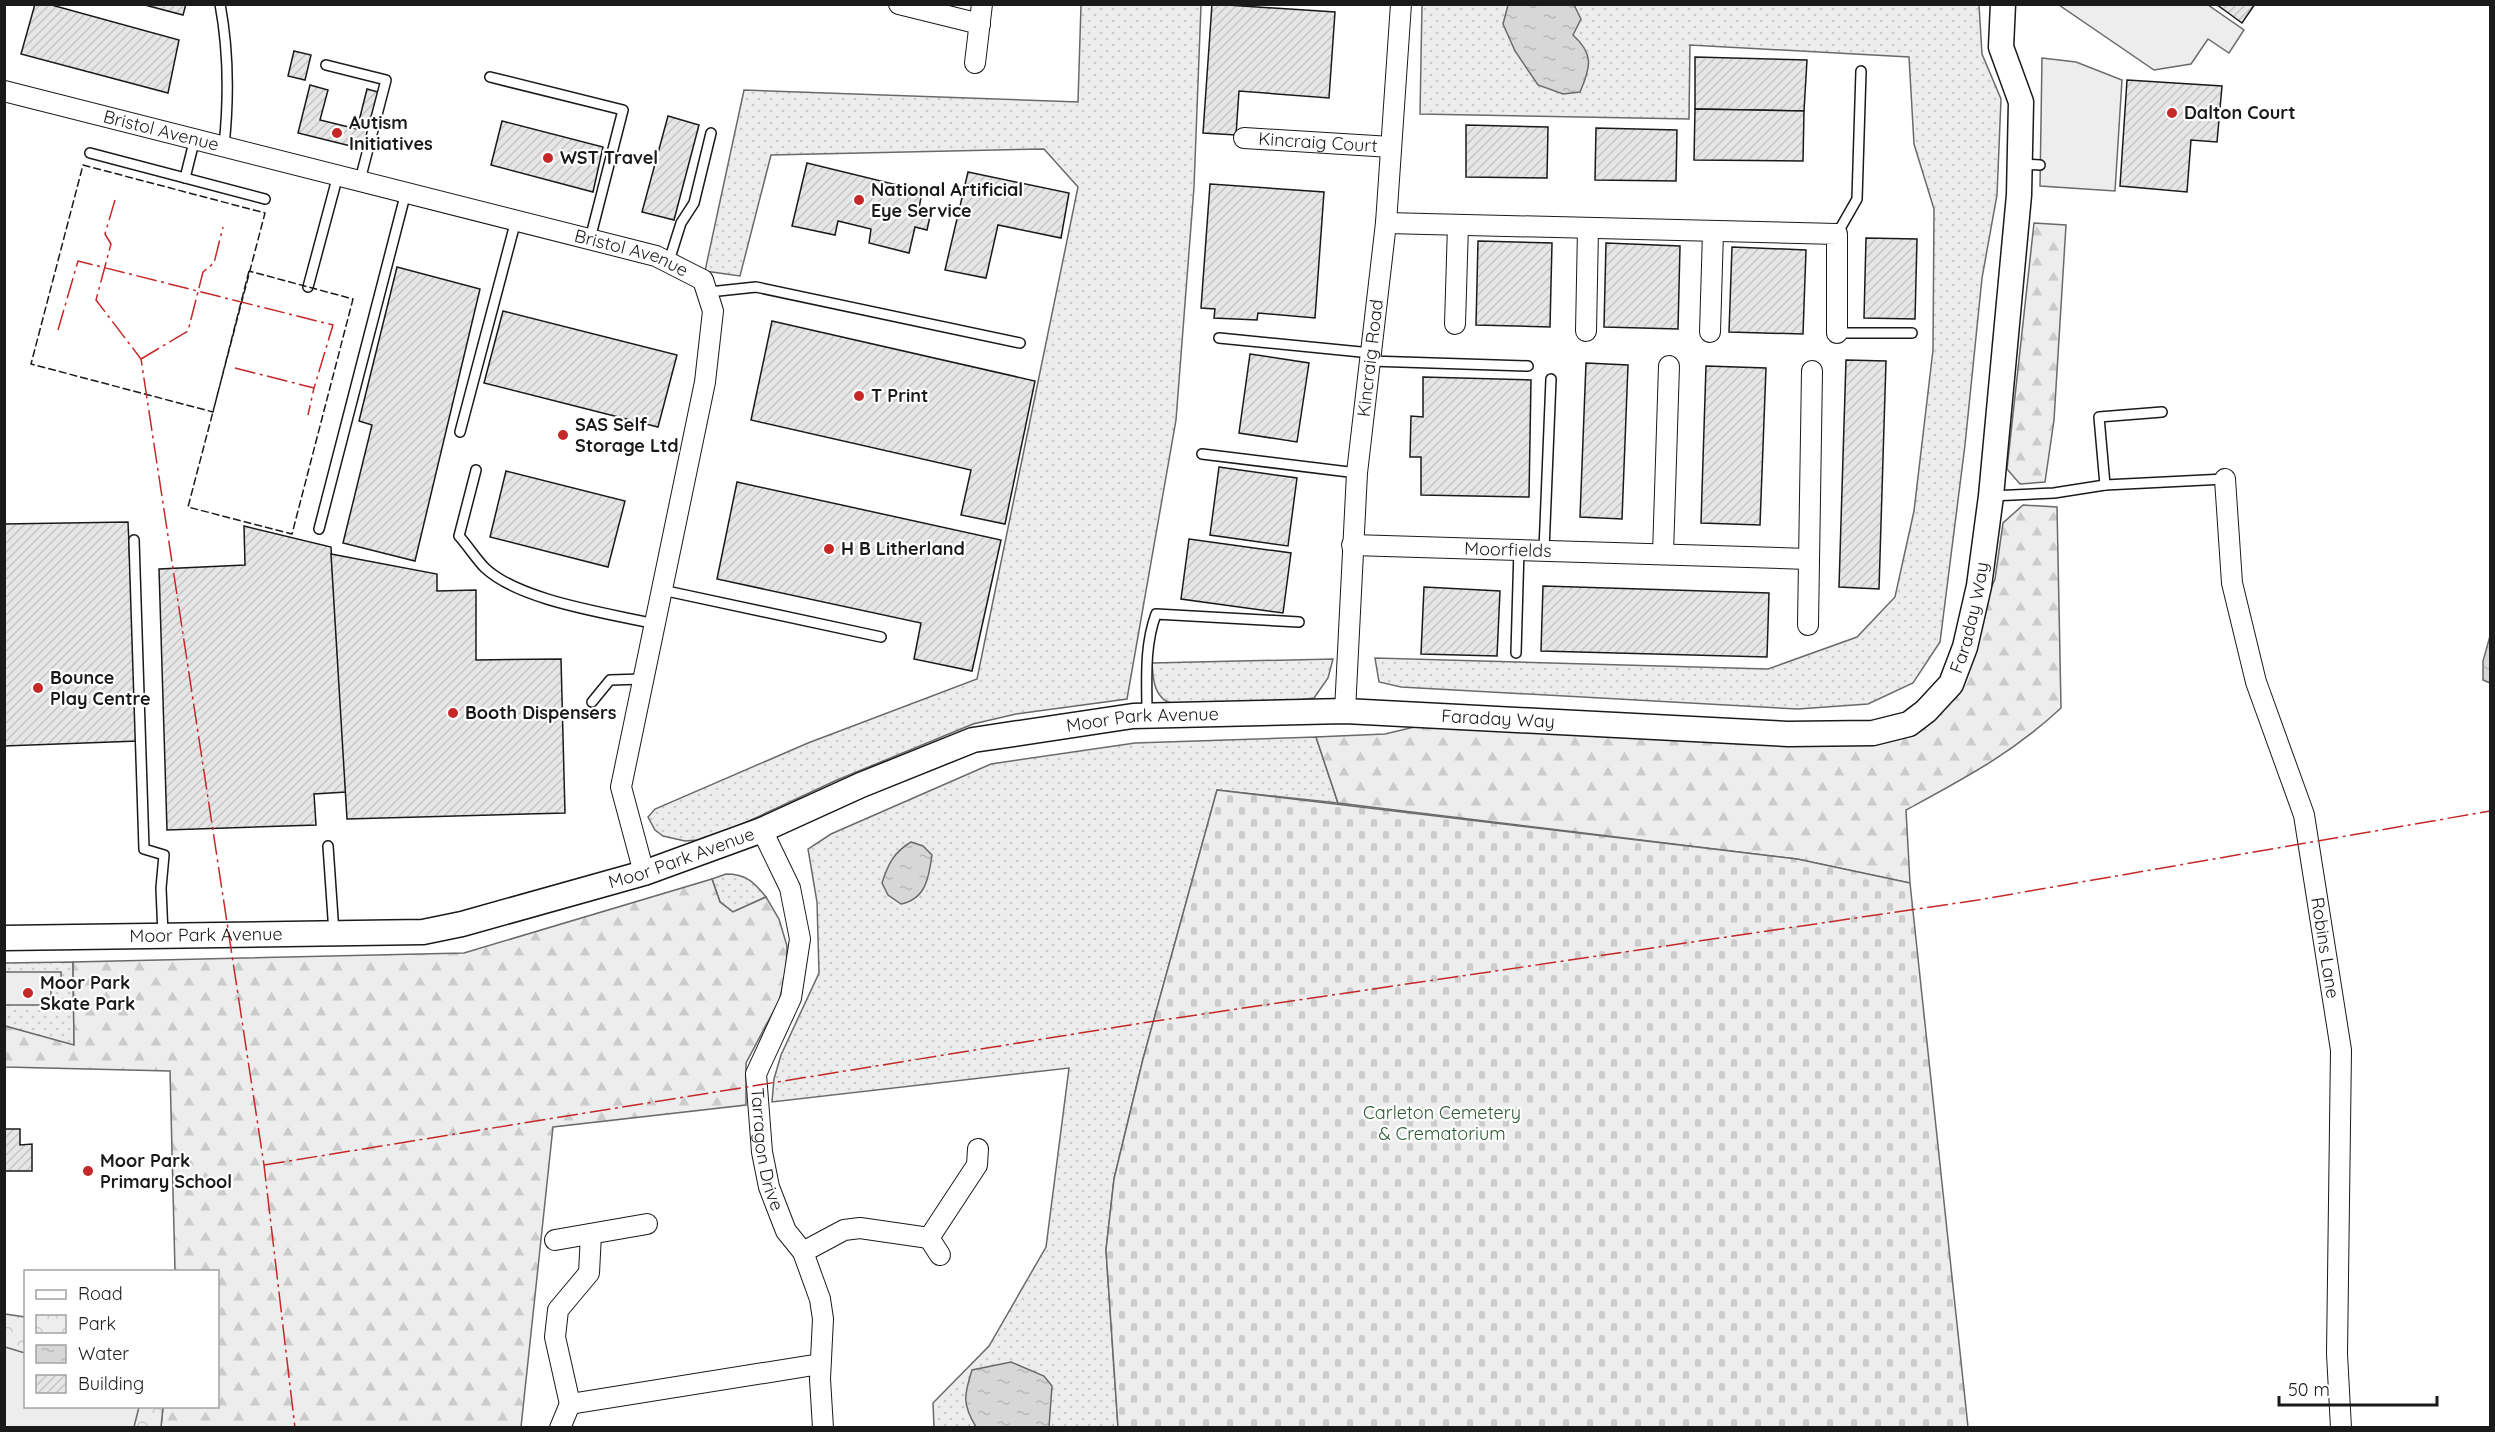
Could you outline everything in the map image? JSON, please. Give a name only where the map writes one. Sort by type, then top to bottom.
[{"type":"street","points":[[899,4],[981,14],[975,63]]},
{"type":"street","name":"Kincraig Road","points":[[1345,711],[1357,473],[1386,223],[1401,4]]},
{"type":"street","name":"Faraday Way","points":[[1345,711],[1788,734],[1873,733],[1908,724],[1926,711],[1952,684],[1965,647],[1979,586],[1991,496],[2018,214],[2030,165],[2021,102],[2001,47],[2003,4]]},
{"type":"street","name":"Bristol Avenue","points":[[4,91],[590,239],[669,261],[703,280],[709,292],[713,311],[705,382],[621,787],[644,873]]},
{"type":"street","name":"Kincraig Court","points":[[1245,138],[1391,147]]},
{"type":"street","points":[[1386,223],[1837,234],[1837,333]]},
{"type":"street","points":[[1455,324],[1458,225]]},
{"type":"street","points":[[1586,331],[1587,229]]},
{"type":"street","points":[[1710,332],[1713,232]]},
{"type":"street","points":[[1663,554],[1669,366]]},
{"type":"street","points":[[1808,625],[1812,370]]},
{"type":"street","name":"Robins Lane","points":[[2224,479],[2232,584],[2256,682],[2304,815],[2341,1050],[2337,1354],[2341,1428]]},
{"type":"street","name":"Moorfields","points":[[1352,546],[1809,559]]},
{"type":"street","name":"Moor Park Avenue","points":[[4,938],[423,932],[462,924],[644,873],[762,830],[861,785],[973,740],[1147,715],[1345,711]]},
{"type":"street","name":"Tarragon Drive","points":[[762,830],[790,888],[800,939],[791,998],[756,1074],[762,1152],[769,1187],[786,1231],[803,1252],[820,1299],[824,1319],[820,1364],[824,1428]]},
{"type":"street","points":[[929,1238],[977,1165],[978,1149]]},
{"type":"street","points":[[555,1240],[647,1224]]},
{"type":"street","points":[[803,1252],[844,1230],[852,1229],[929,1238]]},
{"type":"street","points":[[560,1428],[570,1404],[555,1337],[558,1310],[589,1273],[591,1234]]},
{"type":"street","points":[[929,1238],[940,1255]]},
{"type":"street","points":[[570,1404],[820,1364]]},
{"type":"lane","points":[[220,4],[228,69],[224,146]]},
{"type":"lane","points":[[326,65],[386,80],[360,180]]},
{"type":"lane","points":[[1837,234],[1857,199],[1861,71]]},
{"type":"lane","points":[[490,77],[623,110],[590,239]]},
{"type":"lane","points":[[669,261],[681,224],[693,203],[711,133]]},
{"type":"lane","points":[[185,178],[195,138]]},
{"type":"lane","points":[[90,153],[265,199]]},
{"type":"lane","points":[[308,286],[338,175]]},
{"type":"lane","points":[[319,530],[406,192]]},
{"type":"lane","points":[[460,432],[516,220]]},
{"type":"lane","points":[[709,292],[756,286],[1020,343]]},
{"type":"lane","points":[[1837,333],[1912,333]]},
{"type":"lane","points":[[1219,338],[1371,357],[1528,366]]},
{"type":"lane","points":[[1544,550],[1551,379]]},
{"type":"lane","points":[[2105,486],[2099,417],[2162,412]]},
{"type":"lane","points":[[1202,454],[1357,473]]},
{"type":"lane","points":[[476,470],[459,536],[486,569],[512,585],[540,597],[655,624]]},
{"type":"lane","points":[[1991,496],[2224,479]]},
{"type":"lane","points":[[134,540],[144,849],[164,855],[161,888],[163,934]]},
{"type":"lane","points":[[1516,653],[1519,549]]},
{"type":"lane","points":[[662,590],[881,637]]},
{"type":"lane","points":[[1147,715],[1146,654],[1148,634],[1156,615],[1299,622]]},
{"type":"lane","points":[[592,702],[610,680],[644,679]]},
{"type":"lane","points":[[328,846],[334,933]]},
{"type":"green space","points":[[1081,5],[1201,5],[1194,187],[1176,420],[1127,699],[1016,714],[973,724],[837,780],[736,827],[697,840],[685,841],[663,836],[655,830],[648,817],[655,809],[808,743],[977,679],[1078,187],[1044,149],[771,155],[740,276],[705,271],[744,90],[1078,102]]},
{"type":"green space","points":[[1422,5],[1979,5],[1982,54],[2001,99],[1997,195],[1982,278],[1965,445],[1940,642],[1913,683],[1868,704],[1798,709],[1401,687],[1379,682],[1375,658],[1768,669],[1857,637],[1895,597],[1914,511],[1933,350],[1934,209],[1914,144],[1909,57],[1690,45],[1689,119],[1420,114]]},
{"type":"green space","points":[[2034,223],[2066,225],[2054,420],[2045,482],[2020,484],[2007,469]]},
{"type":"green space","points":[[2023,505],[2057,507],[2061,708],[2006,752],[1906,810],[1910,883],[1797,859],[1338,803],[1316,737],[1385,734],[1452,718],[1908,724],[1965,647],[1995,579],[2003,523]]},
{"type":"green space","points":[[1333,659],[1328,678],[1314,698],[1214,706],[1176,704],[1166,701],[1156,689],[1152,663]]},
{"type":"green space","points":[[1316,737],[1338,803],[1217,790],[1143,1059],[1114,1179],[1106,1250],[1118,1427],[934,1427],[933,1403],[989,1346],[1046,1247],[1069,1068],[772,1102],[774,1079],[781,1055],[819,973],[817,902],[808,849],[831,834],[991,764],[1135,743]]},
{"type":"green space","name":"Carleton Cemetery & Crematorium","points":[[1217,790],[1797,859],[1910,883],[1968,1427],[1118,1427],[1106,1250],[1114,1179],[1143,1059]]},
{"type":"green space","points":[[726,874],[739,875],[749,880],[766,897],[733,912],[720,902],[712,879]]},
{"type":"green space","points":[[712,879],[720,902],[733,912],[766,897],[779,919],[787,946],[786,973],[779,1001],[746,1063],[746,1105],[553,1127],[521,1427],[161,1427],[163,1408],[219,1408],[219,1270],[175,1270],[170,1071],[5,1067],[5,1026],[74,1045],[73,962],[464,953]]},
{"type":"green space","points":[[73,962],[74,1046],[5,1026],[5,963]]},
{"type":"green space","points":[[5,1314],[24,1317],[24,1408],[163,1408],[161,1427],[5,1428]]},
{"type":"shaded area","points":[[2059,5],[2208,5],[2244,30],[2229,53],[2208,39],[2191,64],[2154,70]]},
{"type":"shaded area","points":[[2042,58],[2076,62],[2122,80],[2115,191],[2040,186]]},
{"type":"shaded area","name":"Moor Park Skate Park","points":[[5,972],[61,972],[61,981],[51,981],[51,1005],[5,1005]]},
{"type":"shaded area","points":[[5,1347],[24,1353],[24,1408],[139,1408],[134,1427],[5,1427]]},
{"type":"water","points":[[1508,5],[1574,5],[1581,19],[1573,35],[1584,48],[1588,61],[1580,92],[1563,94],[1538,85],[1515,51],[1503,24]]},
{"type":"water","points":[[2490,636],[2490,683],[2483,680],[2483,661]]},
{"type":"water","points":[[911,842],[923,846],[932,855],[931,863],[925,886],[921,892],[901,904],[888,895],[882,883],[892,859]]},
{"type":"water","points":[[1011,1362],[1044,1376],[1052,1386],[1049,1427],[976,1427],[966,1405],[967,1386],[972,1370]]},
{"type":"building","points":[[35,4],[48,4],[179,40],[168,93],[21,54]]},
{"type":"building","points":[[141,4],[186,4],[183,15]]},
{"type":"building","points":[[1212,4],[1335,12],[1329,98],[1239,91],[1236,135],[1203,133]]},
{"type":"building","points":[[2216,4],[2255,4],[2242,23]]},
{"type":"building","points":[[294,51],[311,55],[305,80],[288,76]]},
{"type":"building","points":[[1695,57],[1807,60],[1804,111],[1695,109]]},
{"type":"building","name":"Dalton Court","points":[[2127,80],[2222,86],[2217,142],[2191,140],[2187,192],[2120,186]]},
{"type":"building","points":[[310,85],[328,90],[320,120],[357,129],[367,89],[378,92],[363,149],[298,133]]},
{"type":"building","points":[[1695,109],[1804,111],[1803,161],[1694,160]]},
{"type":"building","points":[[668,116],[699,125],[674,220],[642,212]]},
{"type":"building","points":[[502,121],[603,147],[593,192],[491,165]]},
{"type":"building","points":[[1466,125],[1548,127],[1547,178],[1466,177]]},
{"type":"building","points":[[1596,128],[1677,130],[1676,181],[1595,180]]},
{"type":"building","name":"National Artificial Eye Service","points":[[807,163],[922,191],[919,209],[931,212],[927,230],[915,227],[909,253],[869,243],[871,229],[838,221],[835,235],[792,226]]},
{"type":"building","points":[[968,172],[1069,193],[1061,238],[998,225],[986,278],[945,270]]},
{"type":"building","points":[[1210,184],[1324,192],[1315,318],[1258,313],[1257,320],[1214,318],[1215,309],[1201,308]]},
{"type":"building","points":[[1866,238],[1917,239],[1915,319],[1864,318]]},
{"type":"building","points":[[1478,241],[1552,243],[1550,327],[1476,325]]},
{"type":"building","points":[[1606,243],[1680,246],[1678,329],[1604,327]]},
{"type":"building","points":[[1732,247],[1806,250],[1803,334],[1729,332]]},
{"type":"building","points":[[397,267],[480,289],[415,561],[343,543],[372,425],[359,421]]},
{"type":"building","points":[[503,311],[677,355],[658,427],[484,383]]},
{"type":"building","points":[[772,321],[1035,381],[1005,524],[961,515],[971,470],[751,420]]},
{"type":"building","points":[[1250,354],[1309,363],[1297,442],[1239,433]]},
{"type":"building","points":[[1846,360],[1886,361],[1879,589],[1839,587]]},
{"type":"building","points":[[1586,363],[1628,365],[1622,519],[1580,517]]},
{"type":"building","points":[[1706,366],[1766,368],[1760,525],[1701,523]]},
{"type":"building","points":[[1423,377],[1531,380],[1529,497],[1421,495],[1421,457],[1410,457],[1411,416],[1423,417]]},
{"type":"building","points":[[1219,467],[1297,478],[1288,546],[1210,535]]},
{"type":"building","points":[[506,471],[625,501],[608,567],[490,537]]},
{"type":"building","points":[[737,482],[1001,540],[972,671],[914,659],[921,623],[717,579]]},
{"type":"building","points":[[128,522],[138,741],[4,746],[4,524]]},
{"type":"building","points":[[244,526],[331,547],[346,792],[314,794],[316,825],[167,830],[159,569],[245,565]]},
{"type":"building","points":[[1189,539],[1291,553],[1283,613],[1181,599]]},
{"type":"building","points":[[331,554],[437,574],[437,591],[476,590],[476,660],[561,659],[565,813],[347,819]]},
{"type":"building","points":[[1543,586],[1769,593],[1767,657],[1541,651]]},
{"type":"building","points":[[1424,587],[1500,591],[1497,656],[1421,654]]},
{"type":"building","points":[[4,1129],[20,1129],[20,1145],[32,1144],[32,1171],[4,1171]]},
{"type":"fence","points":[[249,271],[213,412],[31,364],[83,165],[265,213],[188,507],[292,534],[353,299],[249,271]]},
{"type":"power","points":[[115,200],[105,234],[111,244],[96,300],[141,359],[264,1165],[295,1428]]},
{"type":"power","points":[[141,359],[188,331],[203,272],[214,263],[223,227]]},
{"type":"power","points":[[58,330],[78,261],[333,325],[314,388]]},
{"type":"power","points":[[235,368],[314,388],[308,415]]},
{"type":"power","points":[[264,1165],[1142,1023],[1978,900],[2490,811]]},
{"type":"place","name":"Dalton Court","points":[[2172,113]]},
{"type":"place","name":"Autism Initiatives","points":[[337,133]]},
{"type":"place","name":"WST Travel","points":[[548,158]]},
{"type":"place","name":"National Artificial Eye Service","points":[[859,200]]},
{"type":"place","name":"T Print","points":[[859,396]]},
{"type":"place","name":"SAS Self Storage Ltd","points":[[563,435]]},
{"type":"place","name":"H B Litherland","points":[[829,549]]},
{"type":"place","name":"Bounce Play Centre","points":[[38,688]]},
{"type":"place","name":"Booth Dispensers","points":[[453,713]]},
{"type":"place","name":"Moor Park Skate Park","points":[[28,993]]},
{"type":"place","name":"Moor Park Primary School","points":[[88,1171]]}]
